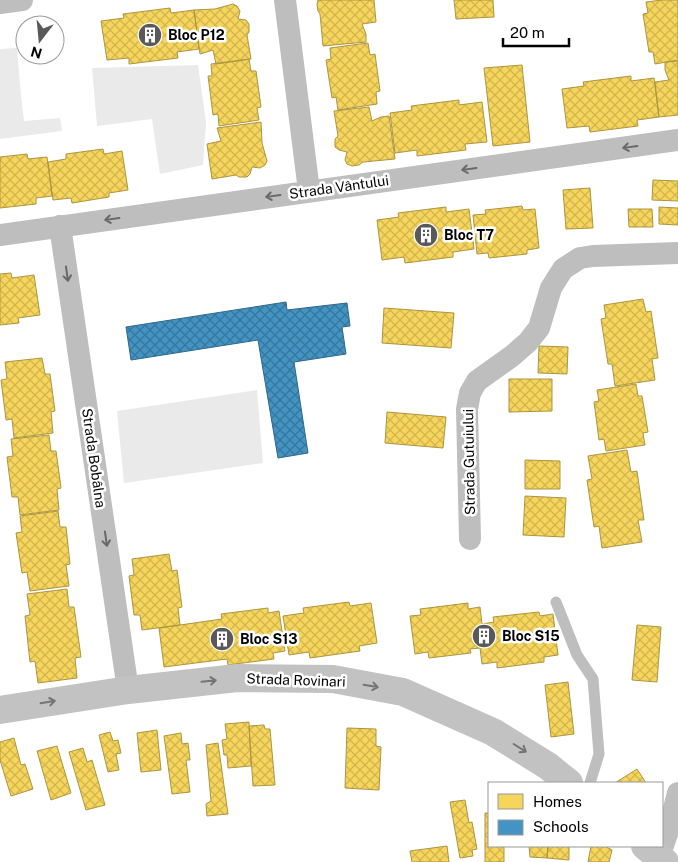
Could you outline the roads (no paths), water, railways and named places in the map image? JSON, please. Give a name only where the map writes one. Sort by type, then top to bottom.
[{"type":"street","points":[[0,3],[22,0]]},
{"type":"street","points":[[285,0],[309,191]]},
{"type":"street","name":"Strada Vântului","points":[[0,234],[678,140]]},
{"type":"street","name":"Strada Bobâlna","points":[[60,226],[128,690]]},
{"type":"street","name":"Strada Gutuiului","points":[[470,539],[468,409],[470,393],[477,381],[528,342],[539,328],[551,288],[563,269],[580,258],[678,253]]},
{"type":"street","name":"Strada Rovinari","points":[[0,710],[128,690],[246,678],[333,679],[403,692],[493,732],[548,766],[568,782]]},
{"type":"street","points":[[663,840],[669,828],[678,793]]},
{"type":"lane","points":[[556,602],[577,655],[593,678],[599,754],[590,782]]},
{"type":"place","name":"Bloc P12","points":[[150,35]]},
{"type":"place","name":"Bloc T7","points":[[426,235]]},
{"type":"place","name":"Bloc S15","points":[[484,636]]},
{"type":"place","name":"Bloc S13","points":[[222,639]]}]
